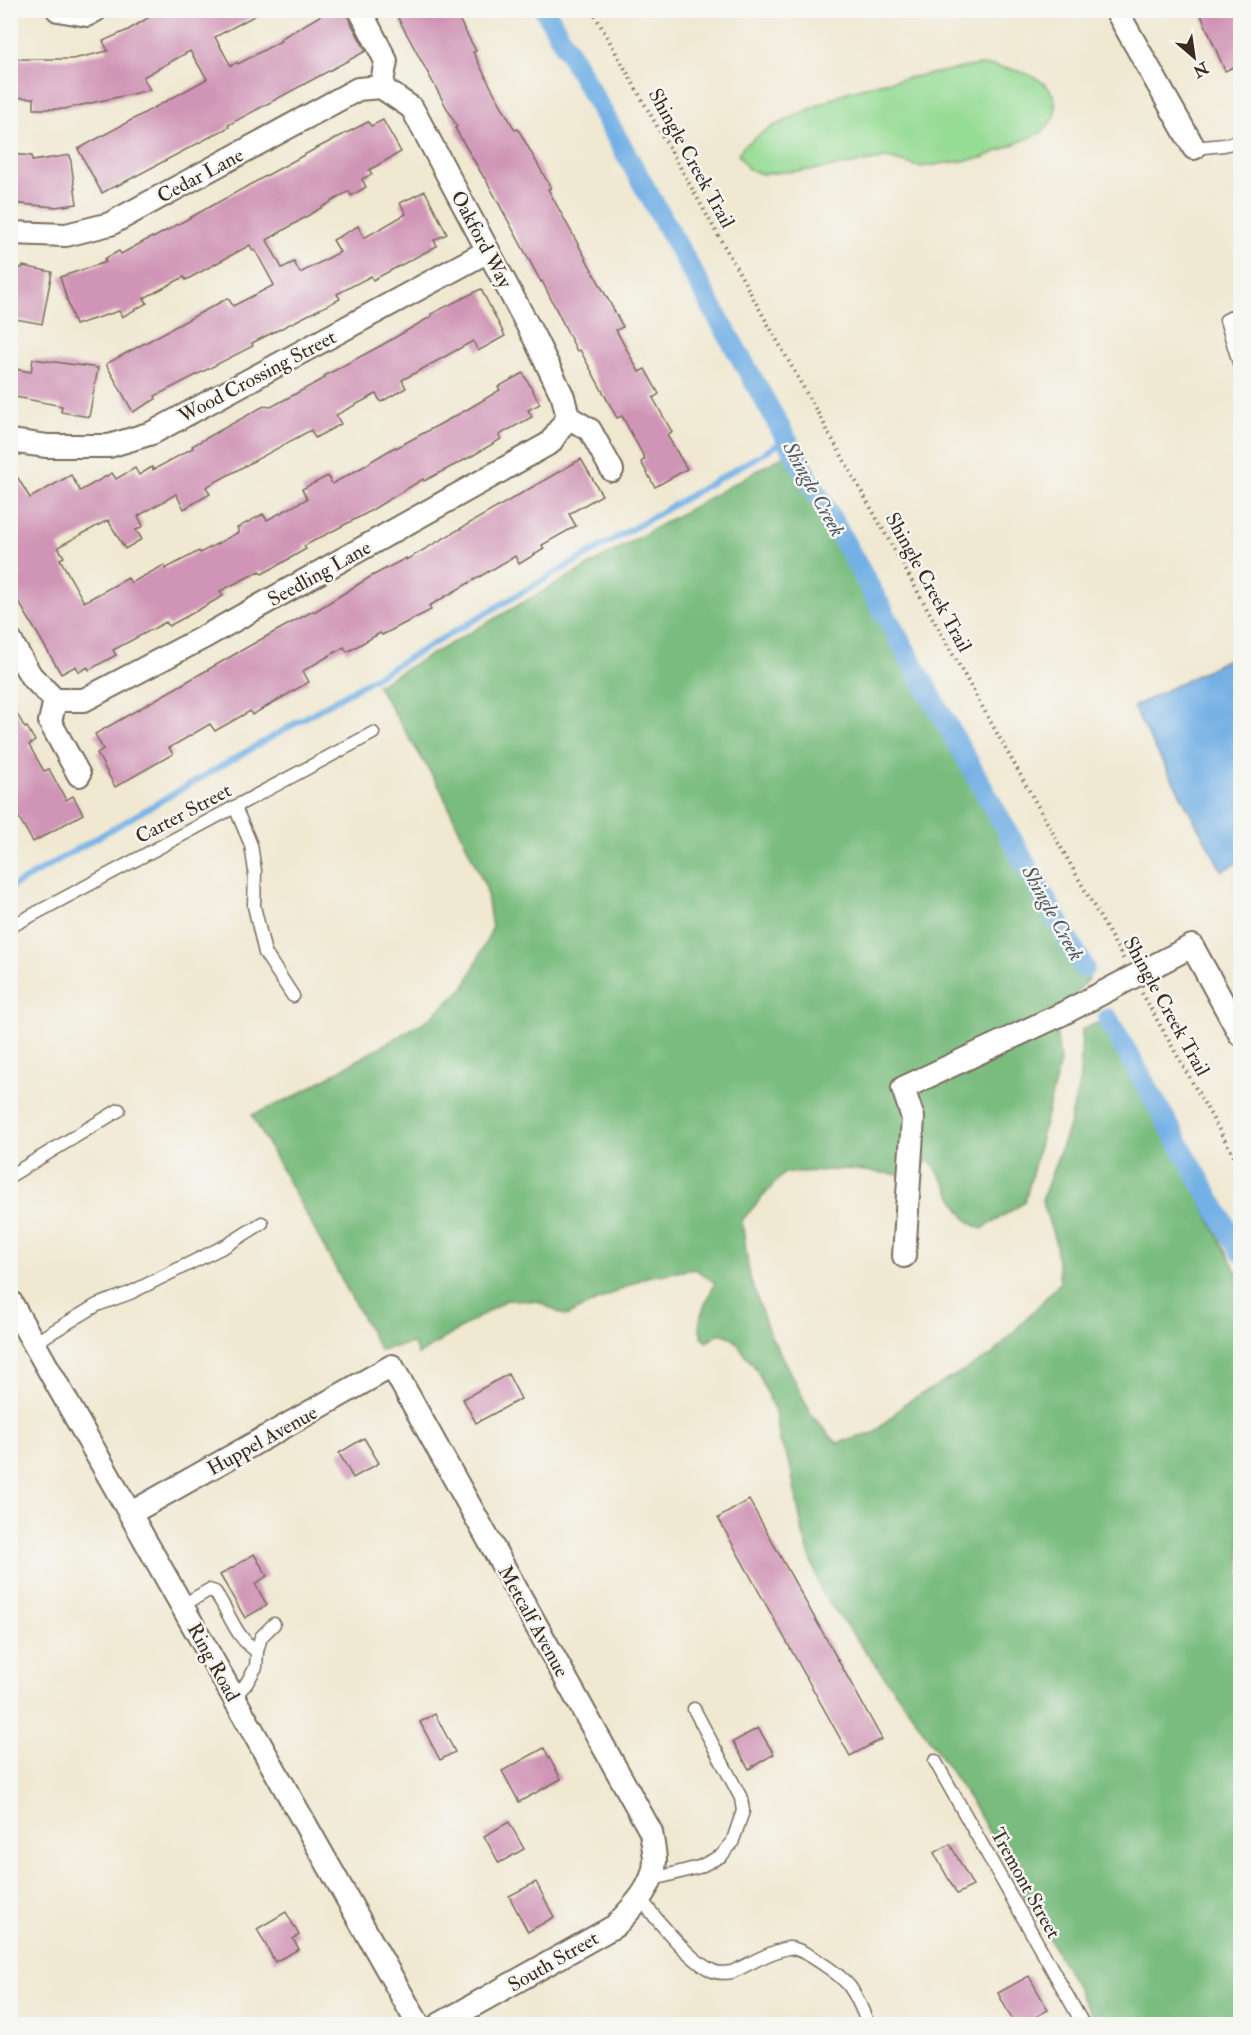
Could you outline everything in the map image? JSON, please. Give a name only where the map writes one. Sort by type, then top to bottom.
[{"type":"street","points":[[58,10],[87,15],[96,10]]},
{"type":"street","points":[[360,10],[386,62],[381,87]]},
{"type":"street","points":[[1116,10],[1194,148]]},
{"type":"street","name":"Cedar Lane","points":[[10,233],[66,236],[110,224],[358,89],[381,87]]},
{"type":"street","name":"Oakford Way","points":[[381,87],[412,108],[535,339],[563,397],[568,417]]},
{"type":"street","name":"Wood Crossing Street","points":[[10,441],[47,446],[109,446],[152,433],[488,251]]},
{"type":"street","points":[[568,417],[590,430],[612,470]]},
{"type":"street","name":"Seedling Lane","points":[[55,700],[84,700],[206,636],[550,444],[568,417]]},
{"type":"street","points":[[10,640],[30,676],[55,700],[50,722],[79,775]]},
{"type":"street","points":[[904,1256],[913,1118],[903,1088],[1062,1014],[1192,946],[1240,1034]]},
{"type":"street","name":"Ring Road","points":[[10,1301],[418,2025]]},
{"type":"street","name":"Huppel Avenue","points":[[131,1513],[392,1366]]},
{"type":"street","name":"Metcalf Avenue","points":[[392,1366],[651,1832],[655,1861],[645,1889]]},
{"type":"street","name":"South Street","points":[[440,2025],[615,1926],[645,1889]]},
{"type":"lane","points":[[1194,148],[1240,141]]},
{"type":"lane","points":[[1240,313],[1226,320],[1240,366]]},
{"type":"lane","name":"Carter Street","points":[[10,927],[374,733]]},
{"type":"lane","points":[[235,807],[251,845],[255,870],[254,906],[265,953],[293,996]]},
{"type":"lane","points":[[10,1176],[119,1110]]},
{"type":"lane","points":[[34,1343],[97,1305],[130,1293],[227,1245],[262,1223]]},
{"type":"lane","points":[[183,1605],[209,1590],[215,1592],[240,1636],[248,1646],[257,1651]]},
{"type":"lane","points":[[234,1697],[246,1684],[256,1667],[261,1637],[274,1624]]},
{"type":"lane","points":[[694,1709],[741,1798],[742,1811],[732,1843],[721,1856],[645,1889],[659,1924],[714,1972],[732,1972],[780,1951],[790,1948],[799,1950],[840,1977],[849,1987],[868,2025]]},
{"type":"lane","name":"Tremont Street","points":[[935,1761],[1083,2025]]},
{"type":"path","name":"Shingle Creek Trail","points":[[592,10],[1240,1167]]},
{"type":"green space","points":[[980,65],[1022,72],[1033,76],[1049,89],[1055,100],[1055,117],[1041,133],[982,158],[920,167],[888,158],[819,169],[762,174],[748,169],[738,154],[744,146],[768,129],[844,93],[880,83]]},
{"type":"green space","points":[[792,451],[1089,979],[1072,996],[1056,1028],[1060,1062],[1025,1202],[982,1229],[963,1215],[929,1160],[911,1176],[848,1169],[784,1173],[742,1220],[749,1275],[768,1330],[813,1417],[837,1443],[874,1433],[907,1402],[992,1355],[1060,1283],[1056,1244],[1042,1200],[1068,1129],[1080,1080],[1082,1029],[1108,1019],[1240,1279],[1240,2024],[1097,2024],[977,1811],[915,1718],[822,1593],[804,1538],[790,1465],[780,1441],[775,1412],[757,1370],[733,1338],[721,1333],[706,1342],[702,1335],[700,1320],[702,1312],[715,1283],[695,1269],[646,1277],[566,1316],[537,1301],[506,1300],[418,1355],[413,1343],[380,1350],[252,1115],[292,1098],[427,1020],[464,988],[492,929],[486,888],[440,788],[377,685]]},
{"type":"water","points":[[1240,653],[1240,861],[1222,871],[1133,707]]},
{"type":"building","points":[[161,10],[265,10],[215,37],[231,66],[281,41],[280,39],[330,10],[344,10],[366,51],[228,125],[229,127],[102,193],[78,149],[207,79],[190,51],[143,77],[150,90],[64,109],[34,109],[34,98],[10,97],[10,59],[73,59],[108,51],[103,41],[128,30]]},
{"type":"building","points":[[407,10],[454,10],[476,51],[473,52],[491,87],[551,188],[548,189],[623,327],[616,330],[639,372],[645,369],[659,394],[653,398],[672,432],[667,435],[687,469],[655,487],[641,462],[645,459],[622,416],[617,418],[580,350],[577,351],[542,281],[455,128],[457,127],[397,16]]},
{"type":"building","points":[[1199,10],[1240,10],[1240,64],[1225,71]]},
{"type":"building","points":[[383,120],[401,152],[369,170],[372,174],[362,179],[366,187],[351,196],[349,191],[267,240],[282,268],[294,262],[300,273],[340,252],[333,240],[358,226],[364,238],[406,214],[400,203],[425,191],[447,234],[434,240],[437,246],[373,280],[371,276],[337,294],[340,299],[252,343],[253,346],[155,396],[156,399],[133,412],[106,364],[228,298],[233,306],[274,285],[250,245],[186,280],[184,277],[144,298],[147,303],[122,317],[119,311],[75,325],[60,277],[106,262],[104,259],[119,251],[121,254],[153,238],[315,149],[368,122],[371,126]]},
{"type":"building","points":[[10,154],[32,156],[32,161],[70,155],[77,204],[55,207],[10,203]]},
{"type":"building","points":[[10,266],[22,268],[23,266],[52,272],[42,324],[10,318]]},
{"type":"building","points":[[481,289],[505,336],[478,351],[473,341],[402,380],[406,388],[381,402],[376,394],[336,415],[341,424],[315,438],[311,430],[206,487],[210,494],[184,509],[176,494],[138,516],[143,526],[136,530],[142,539],[125,549],[108,520],[58,547],[64,557],[60,559],[84,602],[128,578],[131,583],[164,565],[165,569],[199,551],[200,553],[239,532],[237,528],[263,514],[267,520],[307,499],[302,489],[328,476],[332,484],[395,447],[468,409],[500,390],[498,387],[523,373],[540,404],[528,410],[532,417],[499,435],[501,439],[472,456],[424,481],[423,479],[365,514],[304,546],[306,549],[275,567],[262,574],[260,571],[220,591],[223,596],[191,614],[169,626],[166,622],[113,650],[116,655],[89,670],[88,667],[79,672],[76,666],[61,674],[10,587],[10,465],[30,498],[71,475],[80,491],[112,473],[116,479],[135,468],[139,475],[152,467],[153,470],[264,406],[271,407],[325,378],[324,376],[432,316],[431,314]]},
{"type":"building","points":[[33,359],[98,368],[89,417],[61,412],[62,406],[10,396],[10,368],[31,372]]},
{"type":"building","points":[[581,459],[602,495],[569,514],[576,526],[542,545],[544,549],[519,564],[515,556],[429,606],[431,610],[382,635],[380,633],[347,652],[344,647],[303,671],[309,682],[252,715],[250,711],[215,731],[210,724],[169,748],[173,754],[115,787],[97,753],[103,749],[95,734]]},
{"type":"building","points":[[10,701],[35,741],[29,745],[44,771],[49,769],[66,800],[73,796],[83,814],[33,842],[10,802]]},
{"type":"building","points":[[508,1374],[521,1399],[476,1423],[463,1399]]},
{"type":"building","points":[[364,1438],[379,1463],[353,1478],[339,1453]]},
{"type":"building","points":[[749,1500],[882,1739],[850,1756],[718,1518]]},
{"type":"building","points":[[254,1554],[267,1576],[255,1584],[267,1605],[245,1618],[220,1575]]},
{"type":"building","points":[[435,1714],[455,1752],[440,1760],[420,1722]]},
{"type":"building","points":[[758,1728],[774,1754],[749,1769],[733,1742]]},
{"type":"building","points":[[544,1748],[561,1779],[519,1802],[502,1771]]},
{"type":"building","points":[[509,1822],[524,1849],[499,1863],[484,1836]]},
{"type":"building","points":[[950,1844],[973,1886],[957,1894],[934,1853]]},
{"type":"building","points":[[536,1882],[554,1917],[528,1932],[509,1896]]},
{"type":"building","points":[[286,1912],[299,1935],[293,1939],[299,1949],[275,1962],[257,1929]]},
{"type":"building","points":[[1029,1976],[1048,2010],[1021,2025],[1015,2025],[998,1993]]},
{"type":"waterway","name":"Shingle Creek","points":[[545,10],[1084,968]]},
{"type":"waterway","points":[[10,888],[786,440]]},
{"type":"waterway","name":"Shingle Creek","points":[[1108,1019],[1240,1251]]}]
